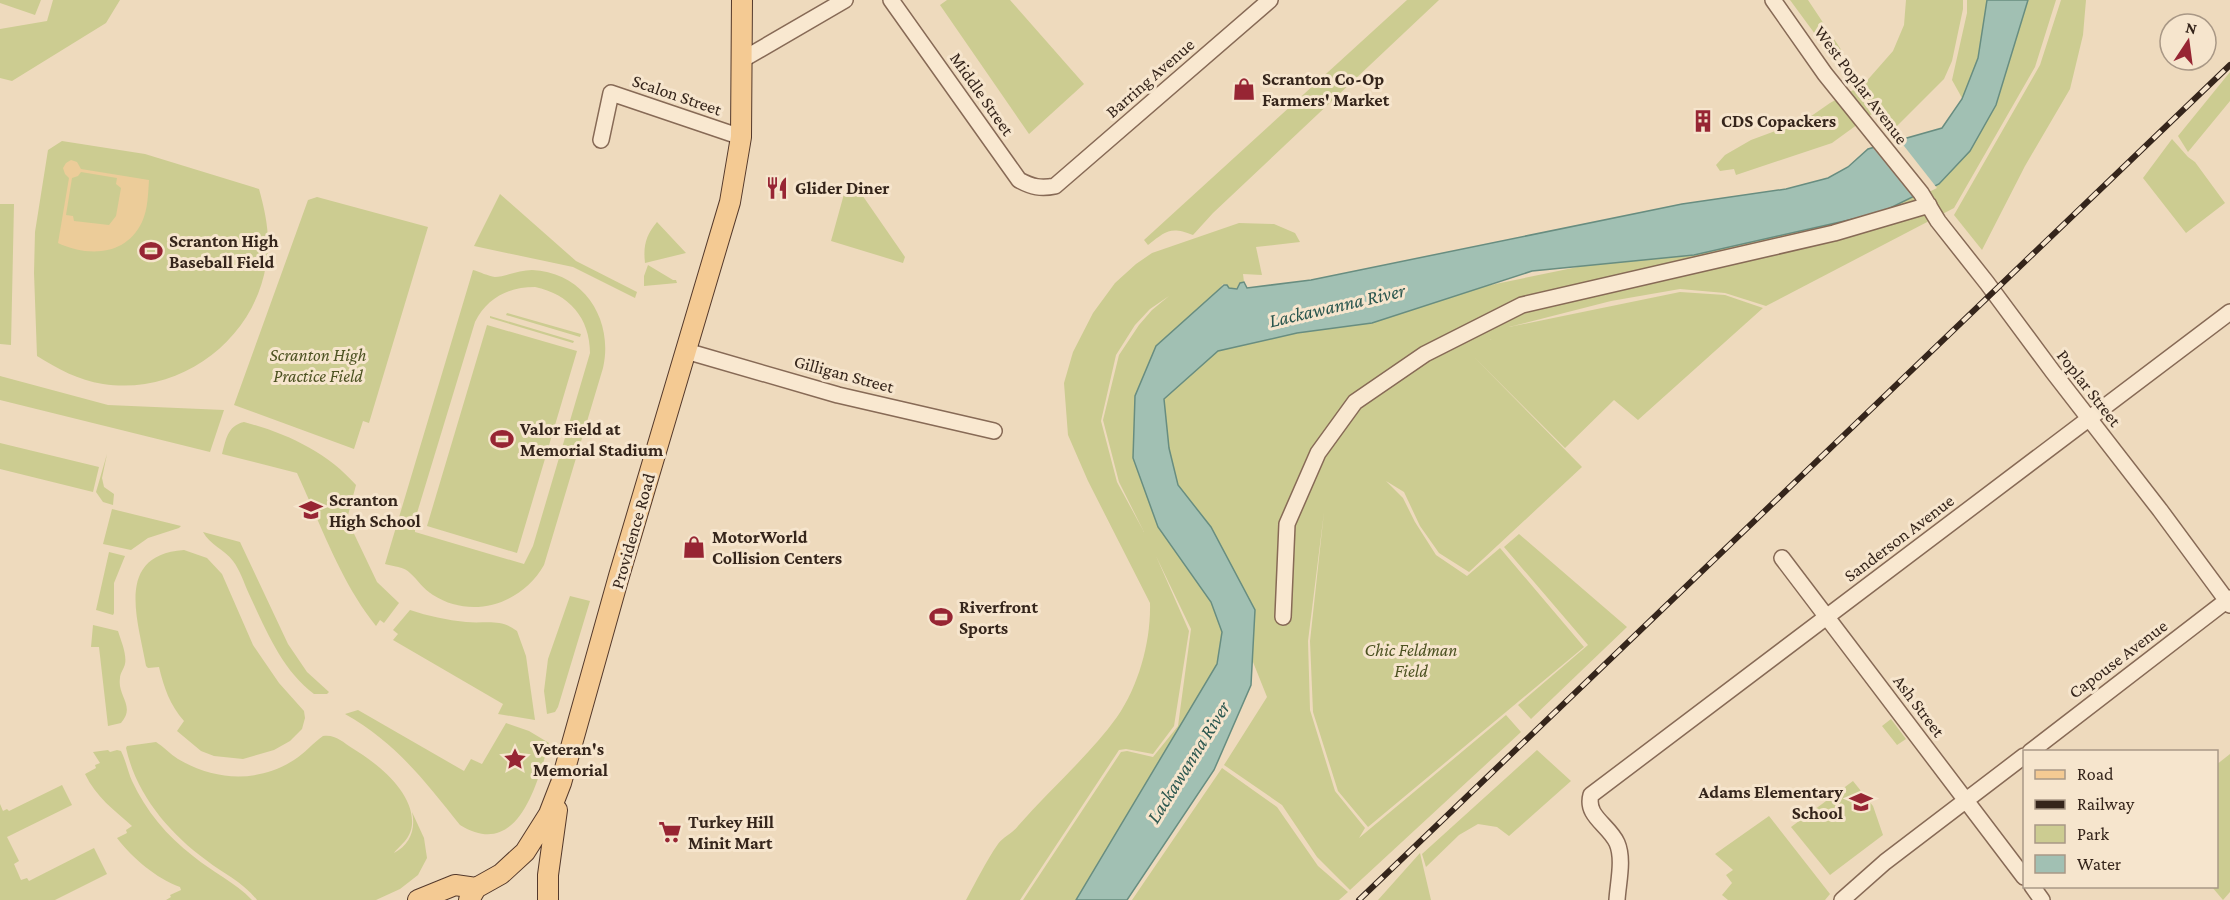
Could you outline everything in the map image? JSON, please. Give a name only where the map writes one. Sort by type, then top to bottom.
[{"type":"main road","name":"Providence Road","points":[[418,900],[455,885],[476,896],[525,852],[549,814],[561,783],[730,202],[741,137],[742,0]]},
{"type":"main road","points":[[548,900],[548,875],[561,783]]},
{"type":"street","points":[[740,61],[845,0]]},
{"type":"street","name":"Middle Street","points":[[891,0],[1019,180],[1036,188],[1056,186]]},
{"type":"street","name":"Barring Avenue","points":[[1056,186],[1270,0]]},
{"type":"street","name":"West Poplar Avenue","points":[[1773,0],[1825,74],[1925,199]]},
{"type":"street","name":"Scalon Street","points":[[602,140],[611,93],[741,137]]},
{"type":"street","points":[[1283,617],[1287,524],[1318,453],[1355,402],[1425,354],[1522,305],[1834,233],[1925,199]]},
{"type":"street","name":"Poplar Street","points":[[1925,199],[1938,221],[2229,601]]},
{"type":"street","name":"Sanderson Avenue","points":[[1617,900],[1619,849],[1614,837],[1591,810],[1589,802],[1591,795],[2230,312]]},
{"type":"street","name":"Gilligan Street","points":[[686,351],[838,395],[994,431]]},
{"type":"street","name":"Ash Street","points":[[1782,558],[2023,874]]},
{"type":"street","name":"Capouse Avenue","points":[[2033,750],[2229,601]]},
{"type":"street","points":[[1842,900],[1885,862],[2023,758]]},
{"type":"green space","points":[[0,0],[41,0],[35,15],[0,3]]},
{"type":"green space","points":[[53,0],[120,0],[106,23],[12,81],[0,78],[0,29],[47,21]]},
{"type":"green space","points":[[947,0],[1010,0],[1084,84],[1029,134],[940,5]]},
{"type":"green space","points":[[1407,0],[1439,0],[1213,213],[1193,235],[1169,231],[1148,245],[1144,240]]},
{"type":"green space","points":[[1790,0],[1808,0],[1844,54],[1826,49]]},
{"type":"green space","points":[[1906,0],[1963,0],[1963,9],[1952,61],[1944,79],[1893,130],[1876,111],[1832,143],[1736,175],[1734,169],[1720,171],[1716,165],[1725,155],[1751,140],[1807,119],[1864,84],[1893,51],[1904,25]]},
{"type":"green space","name":"Chic Feldman Field","points":[[1967,0],[2056,0],[2035,67],[1954,208],[1766,306],[1725,293],[1680,289],[1611,301],[1509,327],[1680,292],[1725,295],[1763,308],[1638,420],[1614,400],[1565,448],[1474,357],[1582,467],[1469,572],[1439,553],[1420,526],[1404,492],[1386,481],[1403,498],[1436,555],[1467,576],[1500,548],[1584,647],[1368,827],[1338,791],[1313,712],[1310,641],[1324,512],[1308,641],[1310,710],[1335,791],[1365,828],[1359,838],[1506,715],[1521,732],[1350,890],[1317,857],[1282,805],[1224,765],[1267,697],[1253,662],[1247,666],[1078,900],[1023,900],[1121,752],[1127,751],[1153,757],[1178,726],[1191,629],[1156,556],[1189,631],[1174,726],[1153,754],[1126,749],[1119,750],[1020,900],[966,900],[998,844],[1082,759],[1117,717],[1132,691],[1142,662],[1146,647],[1150,603],[1088,481],[1068,435],[1064,383],[1073,352],[1093,313],[1115,283],[1136,264],[1152,253],[1239,223],[1274,224],[1295,233],[1300,242],[1256,247],[1262,275],[1243,274],[1244,282],[1240,282],[1237,288],[1229,288],[1223,284],[1213,299],[1466,290],[1738,234],[1972,116],[1952,80],[1967,13]],"holes":[[[1169,296],[1152,310],[1119,355],[1103,420],[1119,482],[1144,532],[1117,482],[1101,421],[1116,355],[1135,325],[1150,309]]]},
{"type":"green space","points":[[2061,0],[2086,0],[2083,35],[2070,89],[2025,166],[1982,250],[1954,215],[2040,65]]},
{"type":"green space","points":[[2230,72],[2230,101],[2188,152],[2178,136]]},
{"type":"green space","points":[[2172,139],[2195,162],[2225,203],[2186,233],[2143,178]]},
{"type":"green space","name":"Scranton High Baseball Field","points":[[62,141],[145,154],[259,189],[266,217],[268,246],[259,292],[246,317],[229,339],[209,357],[185,371],[159,381],[132,385],[103,384],[85,380],[37,356],[35,232],[48,150]]},
{"type":"green space","points":[[858,189],[905,257],[903,263],[831,241],[844,194]]},
{"type":"green space","points":[[500,194],[576,261],[637,292],[635,298],[573,267],[474,246]]},
{"type":"green space","name":"Scranton High Practice Field","points":[[317,197],[428,227],[369,423],[363,421],[354,449],[234,405],[308,200]]},
{"type":"green space","points":[[0,204],[14,204],[11,345],[0,344]]},
{"type":"green space","points":[[657,222],[686,253],[645,263],[646,241]]},
{"type":"green space","points":[[648,265],[676,280],[677,283],[644,286],[644,276]]},
{"type":"green space","points":[[473,270],[495,277],[532,270],[567,279],[580,289],[599,316],[604,333],[605,350],[603,368],[544,565],[535,579],[523,590],[495,604],[479,607],[448,602],[429,593],[408,571],[385,564]],"holes":[[[535,287],[547,290],[567,302],[582,319],[589,340],[590,353],[533,546],[524,564],[415,532],[417,513],[475,322],[486,306],[499,295],[525,288]]]},
{"type":"green space","points":[[507,313],[581,334],[580,337],[506,315]]},
{"type":"green space","points":[[490,316],[574,341],[573,343],[490,318]]},
{"type":"green space","name":"Valor Field at Memorial Stadium","points":[[487,325],[577,351],[517,553],[427,526]]},
{"type":"green space","points":[[0,376],[108,405],[224,410],[210,452],[0,400]]},
{"type":"green space","points":[[244,422],[305,445],[345,473],[356,485],[347,519],[377,582],[399,603],[384,623],[380,620],[376,626],[363,609],[332,552],[297,473],[222,454],[231,430]]},
{"type":"green space","points":[[0,443],[99,467],[93,492],[0,469]]},
{"type":"green space","points":[[107,454],[102,478],[104,487],[114,494],[113,505],[103,502],[96,492]]},
{"type":"green space","points":[[112,509],[181,526],[148,538],[131,550],[103,544]]},
{"type":"green space","points":[[203,532],[240,542],[288,644],[307,672],[329,692],[327,694],[314,694],[293,673],[269,635],[240,572],[229,557]]},
{"type":"green space","points":[[1519,534],[1627,627],[1531,719],[1518,705],[1588,645],[1504,547]]},
{"type":"green space","points":[[184,550],[207,558],[222,574],[253,645],[279,683],[304,711],[302,729],[290,741],[274,750],[243,759],[214,756],[201,751],[177,731],[184,721],[168,696],[159,667],[148,668],[146,666],[136,610],[139,577],[147,564],[162,555]]},
{"type":"green space","points":[[109,552],[125,556],[114,583],[113,615],[96,610]]},
{"type":"green space","points":[[570,596],[590,601],[558,707],[555,712],[547,714],[544,691],[548,659]]},
{"type":"green space","points":[[410,610],[452,620],[505,624],[517,631],[526,656],[535,720],[498,714],[503,704],[393,640],[398,634],[393,630]]},
{"type":"green space","points":[[93,625],[118,631],[125,656],[120,684],[127,711],[121,723],[108,726],[99,647],[91,647]]},
{"type":"green space","points":[[358,710],[464,771],[471,759],[482,764],[506,723],[529,731],[549,743],[538,778],[522,813],[510,826],[497,833],[480,833],[460,825],[394,750],[345,714]]},
{"type":"green space","points":[[1891,719],[1906,739],[1897,745],[1882,726]]},
{"type":"green space","points":[[323,736],[339,739],[362,754],[392,780],[407,801],[411,812],[411,829],[407,838],[394,853],[408,841],[413,824],[412,812],[424,838],[427,858],[418,875],[400,889],[376,900],[257,900],[239,883],[192,849],[167,825],[146,797],[126,748],[156,742],[178,759],[207,772],[251,776],[266,773],[294,760]]},
{"type":"green space","points":[[108,750],[110,752],[121,751],[138,792],[151,813],[174,840],[252,900],[166,900],[171,897],[170,895],[181,890],[180,887],[154,873],[123,846],[117,838],[127,833],[126,830],[132,826],[100,796],[85,774],[100,763],[93,752]]},
{"type":"green space","points":[[1537,750],[1571,781],[1509,836],[1497,827],[1478,824],[1459,835],[1426,867],[1422,854]]},
{"type":"green space","points":[[2230,754],[2230,892],[2223,900],[2213,888],[2218,888],[2218,763]]},
{"type":"green space","points":[[1222,768],[1277,807],[1318,866],[1348,892],[1339,900],[1132,900]]},
{"type":"green space","points":[[1853,781],[1873,806],[1883,835],[1830,875],[1791,827]]},
{"type":"green space","points":[[62,785],[72,805],[7,837],[19,861],[14,864],[21,880],[27,878],[29,881],[94,848],[107,874],[55,900],[0,900],[0,804],[3,811],[7,809],[9,811]]},
{"type":"green space","points":[[1769,816],[1830,894],[1825,900],[1728,900],[1722,895],[1732,883],[1726,875],[1733,870],[1715,854]]},
{"type":"green space","points":[[1420,853],[1431,900],[1378,900]]},
{"type":"sand","points":[[71,160],[77,162],[81,169],[149,180],[144,217],[135,233],[126,242],[116,247],[94,251],[70,248],[58,243],[69,178],[63,168]],"holes":[[[81,172],[117,178],[116,184],[121,188],[116,216],[109,225],[74,221],[73,216],[66,215],[72,178]]]},
{"type":"water","name":"Lackawanna River","points":[[1987,0],[2028,0],[1996,105],[1970,151],[1939,184],[1880,213],[1694,255],[1532,271],[1372,323],[1297,333],[1218,351],[1164,399],[1169,448],[1178,485],[1211,527],[1255,610],[1251,685],[1214,770],[1127,900],[1076,900],[1217,664],[1222,632],[1211,602],[1158,527],[1133,458],[1135,396],[1156,346],[1224,285],[1237,289],[1240,283],[1244,282],[1247,288],[1311,280],[1682,204],[1786,189],[1828,178],[1848,167],[1868,149],[1942,128],[1962,99],[1978,58]]},
{"type":"pier","points":[[1897,137],[1937,188],[1915,199],[1871,145]]},
{"type":"railway","points":[[1359,900],[2230,65]]},
{"type":"place","name":"Scranton Co-Op Farmers' Market","points":[[1244,89]]},
{"type":"place","name":"CDS Copackers","points":[[1703,121]]},
{"type":"place","name":"Glider Diner","points":[[777,188]]},
{"type":"place","name":"Scranton High Baseball Field","points":[[151,251]]},
{"type":"place","name":"Valor Field at Memorial Stadium","points":[[502,439]]},
{"type":"place","name":"Scranton High School","points":[[311,510]]},
{"type":"place","name":"MotorWorld Collision Centers","points":[[694,547]]},
{"type":"place","name":"Riverfront Sports","points":[[941,617]]},
{"type":"place","name":"Veteran's Memorial","points":[[515,759]]},
{"type":"place","name":"Adams Elementary School","points":[[1861,802]]},
{"type":"place","name":"Turkey Hill Minit Mart","points":[[670,832]]}]
